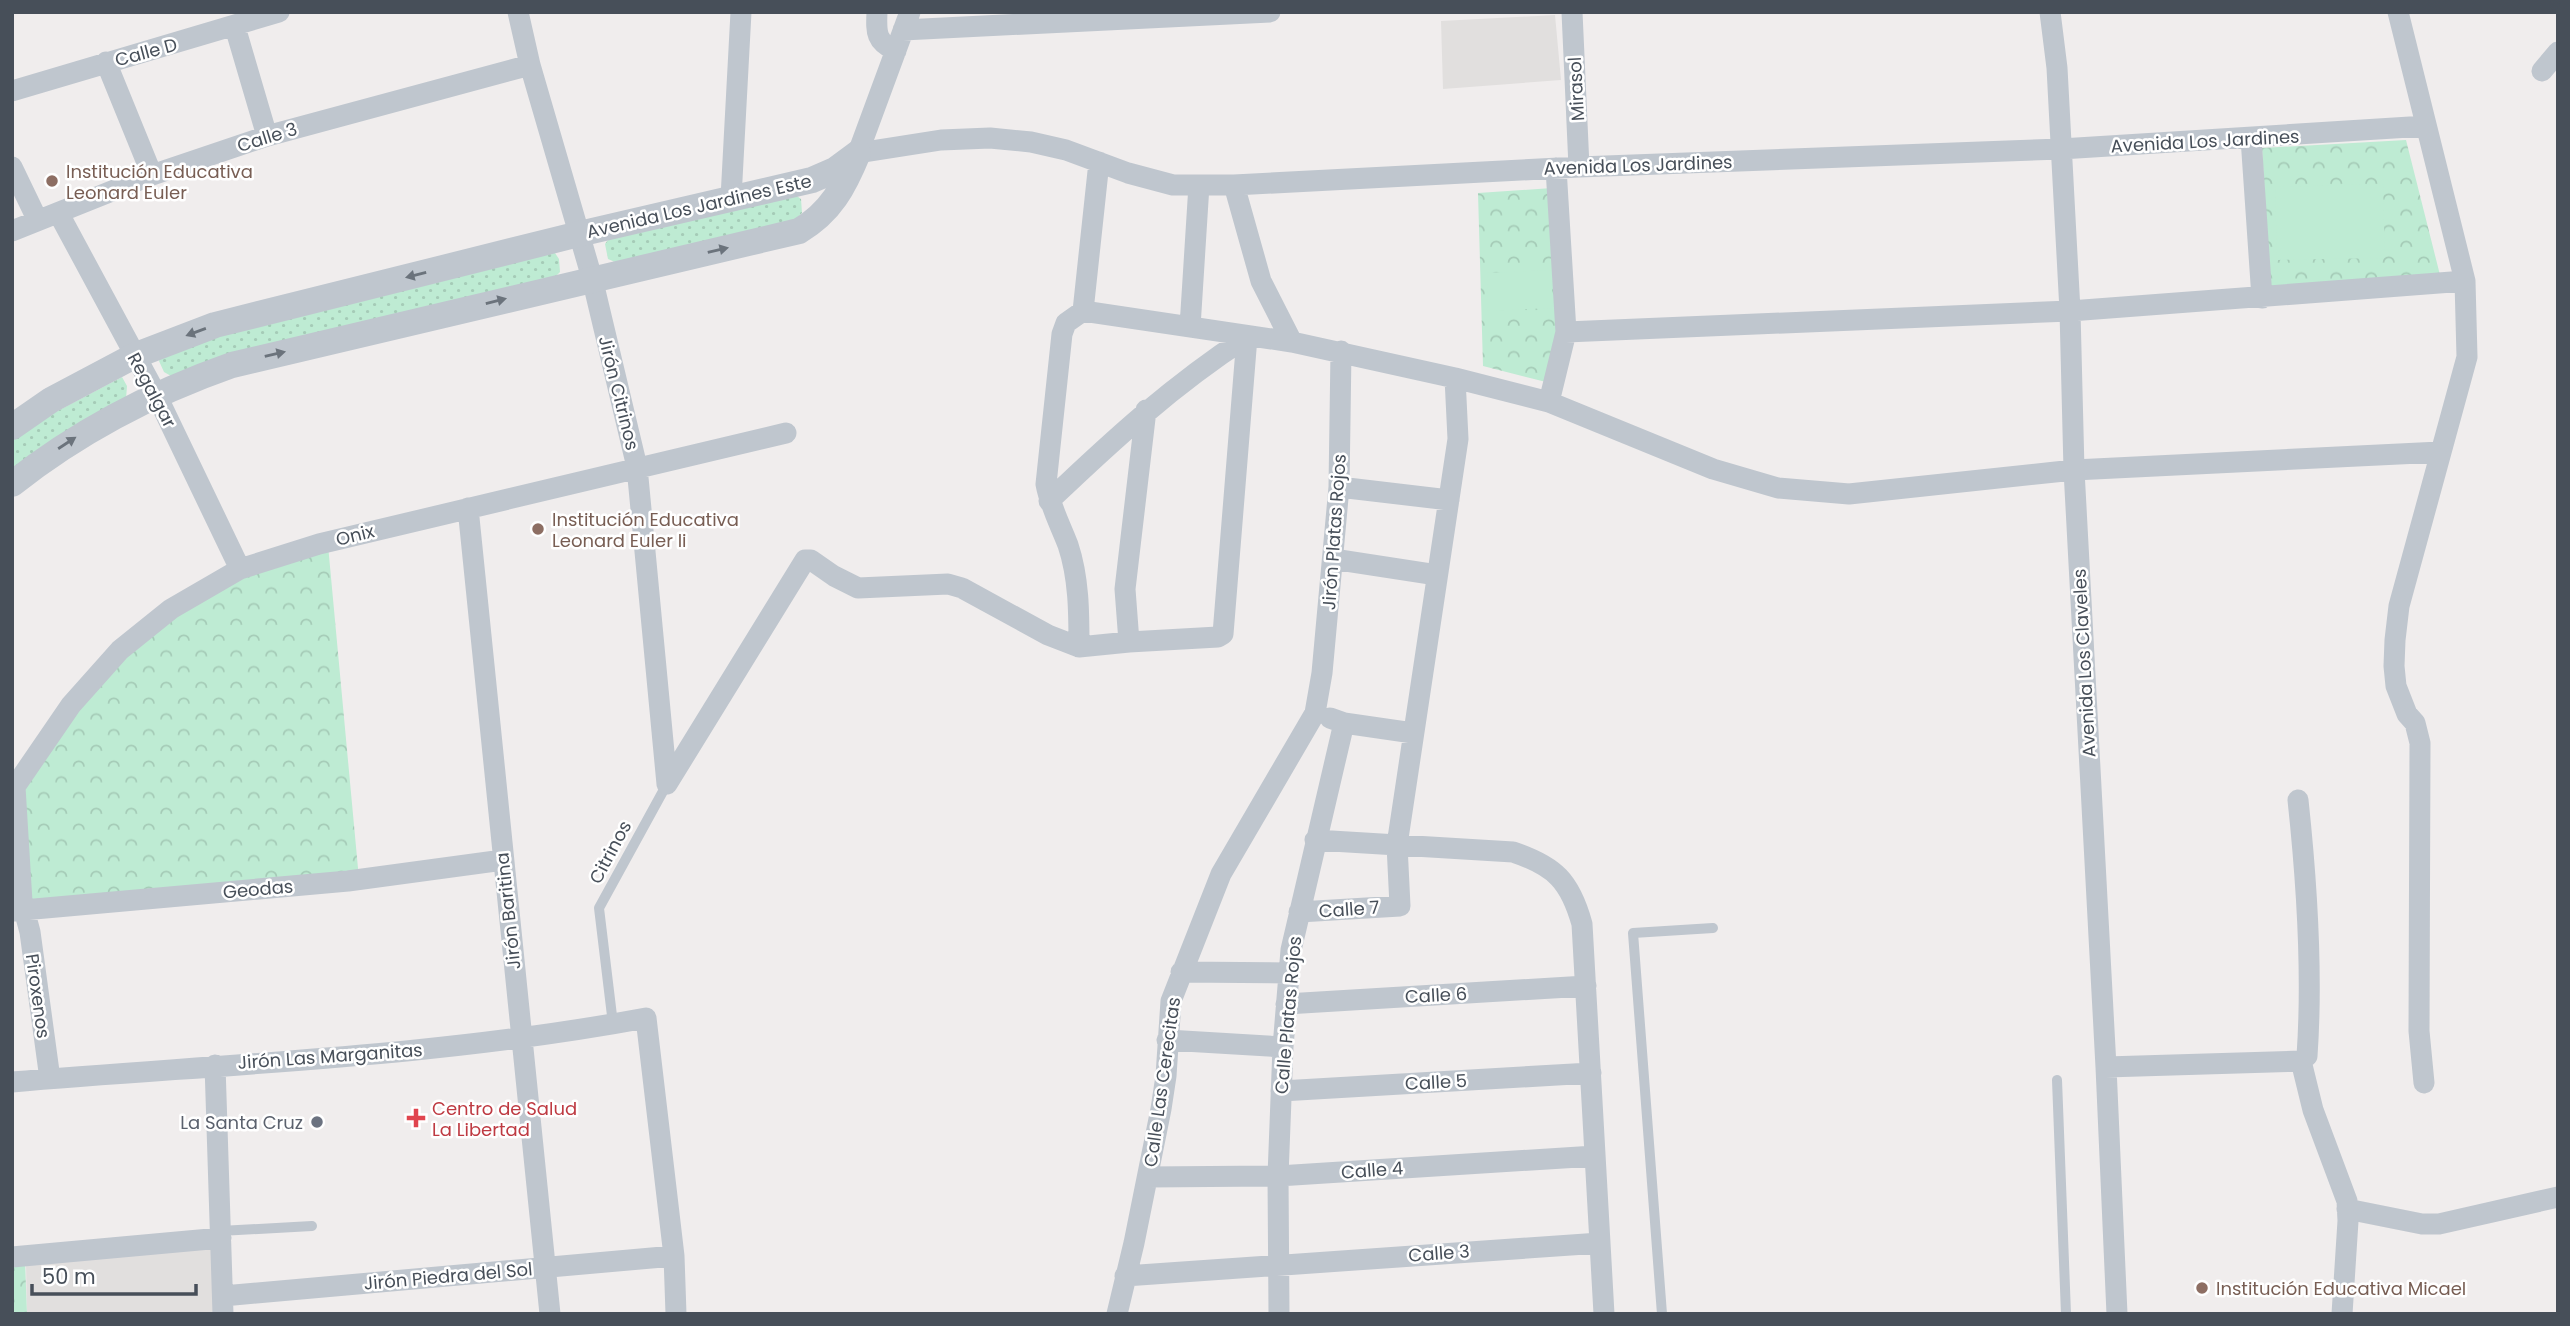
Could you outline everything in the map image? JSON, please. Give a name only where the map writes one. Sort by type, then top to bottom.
[{"type":"street","name":"Calle D","points":[[12,91],[279,12]]},
{"type":"street","name":"Jirón Citrinos","points":[[518,12],[530,65],[592,278],[637,467],[667,784]]},
{"type":"street","points":[[731,198],[741,12]]},
{"type":"street","points":[[877,12],[878,36],[884,46],[896,51]]},
{"type":"street","points":[[858,153],[907,21],[1270,12]]},
{"type":"street","name":"Mirasol","points":[[1572,12],[1580,167]]},
{"type":"street","name":"Avenida Los Claveles","points":[[2050,12],[2057,68],[2070,311],[2074,470],[2117,1314]]},
{"type":"street","points":[[2398,12],[2465,281],[2467,357],[2399,606],[2394,666],[2396,686],[2407,714],[2414,723],[2420,743],[2419,1031],[2424,1083]]},
{"type":"street","points":[[235,27],[267,135]]},
{"type":"street","points":[[2542,71],[2558,52]]},
{"type":"street","points":[[106,62],[152,175]]},
{"type":"street","name":"Calle 3","points":[[12,231],[152,175],[267,135],[530,65]]},
{"type":"street","name":"Avenida Los Jardines","points":[[858,153],[941,140],[990,138],[1031,142],[1066,150],[1173,185],[1234,185],[1556,168],[2061,149],[2426,126]]},
{"type":"street","points":[[2250,138],[2262,298]]},
{"type":"street","name":"Avenida Los Jardines Este","points":[[12,427],[51,400],[134,356],[215,325],[579,234],[812,180],[835,170],[858,153]]},
{"type":"street","name":"Avenida Los Jardines Este","points":[[12,484],[55,451],[96,425],[156,394],[232,365],[799,231],[813,223],[831,205],[844,186],[858,153]]},
{"type":"street","points":[[1083,311],[1099,162]]},
{"type":"street","points":[[12,167],[37,219]]},
{"type":"street","points":[[1549,402],[1566,332],[1556,168]]},
{"type":"street","points":[[1190,327],[1199,185]]},
{"type":"street","points":[[1234,185],[1261,281],[1292,342]]},
{"type":"street","name":"Regalgar","points":[[59,214],[156,394],[240,569]]},
{"type":"street","points":[[1566,332],[2070,311],[2465,281]]},
{"type":"street","points":[[1079,647],[1079,601],[1074,568],[1067,543],[1049,501],[1046,484],[1062,334],[1066,323],[1083,311],[1292,342],[1455,378],[1549,402],[1713,469],[1778,488],[1849,494],[2074,470],[2440,452]]},
{"type":"street","points":[[1049,501],[1146,411],[1203,365],[1247,337]]},
{"type":"street","points":[[667,784],[805,560],[811,560],[858,588],[947,583],[962,588],[1048,635],[1079,647],[1218,637],[1223,634],[1247,337]]},
{"type":"street","name":"Jirón Platas Rojos","points":[[1315,713],[1322,673],[1339,487],[1341,351]]},
{"type":"street","points":[[1397,845],[1458,439],[1455,378]]},
{"type":"street","points":[[1129,642],[1125,589],[1146,411]]},
{"type":"street","name":"Onix","points":[[13,789],[71,705],[120,650],[171,609],[240,569],[319,544],[786,433]]},
{"type":"street","points":[[1339,487],[1449,500]]},
{"type":"street","name":"Jirón Baritina","points":[[468,508],[550,1314]]},
{"type":"street","points":[[1333,559],[1437,575]]},
{"type":"street","points":[[1315,713],[1344,723],[1413,733]]},
{"type":"street","name":"Calle Las Cerecitas","points":[[1117,1314],[1148,1177],[1166,1076],[1171,1001],[1221,874],[1315,713]]},
{"type":"street","name":"Calle Platas Rojos","points":[[1279,1314],[1278,1176],[1283,1047],[1291,950],[1344,723]]},
{"type":"street","name":"Piroxenos","points":[[13,789],[18,910],[30,932],[50,1079]]},
{"type":"street","points":[[2106,1067],[2301,1061],[2307,1056],[2309,999],[2305,866],[2298,800]]},
{"type":"street","points":[[1315,840],[1513,852],[1539,860],[1560,876],[1575,898],[1582,924],[1604,1314]]},
{"type":"street","name":"Calle 7","points":[[1299,912],[1400,906],[1397,845]]},
{"type":"street","name":"Geodas","points":[[18,910],[348,881],[503,860]]},
{"type":"street","points":[[1181,972],[1289,973]]},
{"type":"street","name":"Calle 6","points":[[1286,1004],[1586,986]]},
{"type":"street","name":"Jirón Las Marganitas","points":[[12,1082],[394,1053],[522,1039],[646,1018],[674,1256]]},
{"type":"street","points":[[1167,1040],[1283,1047]]},
{"type":"street","points":[[2301,1061],[2314,1110],[2331,1153],[2347,1209],[2342,1314]]},
{"type":"street","points":[[215,1065],[223,1305]]},
{"type":"street","name":"Calle 5","points":[[1281,1091],[1591,1073]]},
{"type":"street","name":"Calle 4","points":[[1148,1177],[1278,1176],[1595,1156]]},
{"type":"street","points":[[2347,1209],[2422,1224],[2439,1224],[2558,1197]]},
{"type":"street","points":[[12,1257],[221,1235]]},
{"type":"street","name":"Calle 3","points":[[1125,1276],[1600,1242]]},
{"type":"street","points":[[674,1256],[676,1314]]},
{"type":"street","name":"Jirón Piedra del Sol","points":[[223,1305],[547,1267],[674,1256]]},
{"type":"lane","name":"Citrinos","points":[[613,1024],[599,908],[667,784]]},
{"type":"lane","points":[[1662,1314],[1633,933],[1713,928]]},
{"type":"lane","points":[[2057,1080],[2066,1314]]},
{"type":"lane","points":[[221,1235],[312,1226]]},
{"type":"shaded area","points":[[1555,15],[1561,80],[1443,89],[1441,21]]},
{"type":"shaded area","points":[[211,1248],[215,1314],[27,1314],[26,1262]]},
{"type":"green space","points":[[2406,140],[2441,279],[2270,288],[2262,148]]},
{"type":"green space","points":[[2383,184],[2385,258],[2277,260],[2275,187]]},
{"type":"green space","points":[[1552,188],[1560,335],[1550,383],[1483,366],[1478,193]]},
{"type":"green space","points":[[794,194],[801,199],[802,213],[794,221],[615,262],[608,259],[605,244],[610,237]]},
{"type":"green space","points":[[553,250],[559,259],[560,272],[555,277],[171,376],[164,372],[159,361],[162,353],[195,340]]},
{"type":"green space","points":[[1551,270],[1553,308],[1488,311],[1487,273]]},
{"type":"green space","points":[[122,377],[127,386],[126,399],[12,473],[12,435]]},
{"type":"green space","points":[[328,545],[359,879],[24,909],[15,788],[119,651],[240,570]]},
{"type":"green space","points":[[25,1260],[27,1314],[12,1314],[12,1261]]},
{"type":"place","name":"Institución Educativa Leonard Euler","points":[[52,181]]},
{"type":"place","name":"Institución Educativa Leonard Euler Ii","points":[[538,529]]},
{"type":"place","name":"Centro de Salud La Libertad","points":[[416,1118]]},
{"type":"place","name":"La Santa Cruz","points":[[317,1122]]},
{"type":"place","name":"Institución Educativa Micael","points":[[2202,1288]]}]
